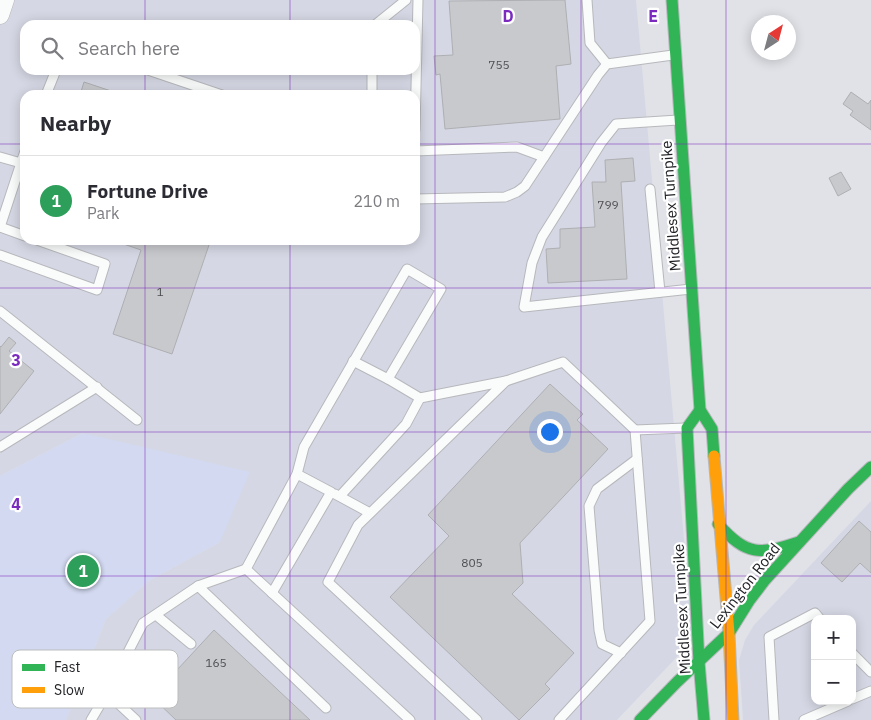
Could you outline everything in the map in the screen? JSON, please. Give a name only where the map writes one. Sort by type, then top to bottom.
[{"type":"main road","name":"Middlesex Turnpike","points":[[672,0],[700,410],[712,430],[718,524],[729,633],[733,720]]},
{"type":"main road","points":[[687,428],[700,410]]},
{"type":"main road","name":"Middlesex Turnpike","points":[[687,428],[699,662],[704,720]]},
{"type":"main road","name":"Lexington Road","points":[[640,720],[729,633],[749,600],[765,580],[848,489],[871,467]]},
{"type":"main road","points":[[718,524],[742,547],[757,551],[777,550],[799,542]]},
{"type":"street","points":[[0,15],[6,0]]},
{"type":"lane","points":[[381,20],[406,0]]},
{"type":"lane","points":[[418,0],[418,20]]},
{"type":"lane","points":[[587,0],[590,43],[607,64]]},
{"type":"lane","points":[[420,199],[505,197],[518,192],[525,186],[607,64],[676,54]]},
{"type":"lane","points":[[48,90],[54,75]]},
{"type":"lane","points":[[163,75],[207,90]]},
{"type":"lane","points":[[372,75],[372,90]]},
{"type":"lane","points":[[416,75],[416,90]]},
{"type":"lane","points":[[681,120],[616,124],[542,237],[532,263],[524,307],[691,289]]},
{"type":"lane","points":[[420,151],[517,147],[544,157]]},
{"type":"lane","points":[[0,157],[20,162],[0,227],[20,234]]},
{"type":"lane","points":[[650,189],[660,292]]},
{"type":"lane","points":[[0,255],[97,290],[105,264],[51,245]]},
{"type":"lane","points":[[130,650],[144,624],[156,615],[198,586],[246,569],[297,474],[304,447],[407,270],[441,289],[388,379]]},
{"type":"lane","points":[[0,311],[137,420]]},
{"type":"lane","points":[[353,361],[420,398],[506,381],[563,362],[635,430],[650,621],[559,720]]},
{"type":"lane","points":[[477,720],[328,582],[358,525],[506,381]]},
{"type":"lane","points":[[0,447],[97,388]]},
{"type":"lane","points":[[340,496],[406,424],[420,398]]},
{"type":"lane","points":[[635,430],[687,428]]},
{"type":"lane","points":[[621,653],[602,644],[598,630],[589,506],[596,489],[637,459]]},
{"type":"lane","points":[[297,474],[370,513]]},
{"type":"lane","points":[[272,593],[331,492]]},
{"type":"lane","points":[[246,569],[410,720]]},
{"type":"lane","points":[[198,586],[326,708]]},
{"type":"lane","points":[[774,720],[769,637],[814,613],[816,615]]},
{"type":"lane","points":[[156,615],[191,644]]},
{"type":"lane","points":[[856,657],[871,672]]},
{"type":"lane","points":[[856,698],[871,692]]},
{"type":"lane","points":[[804,720],[839,705]]},
{"type":"lane","points":[[91,720],[98,708]]},
{"type":"lane","points":[[124,708],[136,720]]},
{"type":"shaded area","points":[[0,0],[636,0],[693,640],[617,720],[66,720],[71,708],[178,708],[178,650],[94,650],[106,619],[150,580],[220,542],[83,433],[0,476]]},
{"type":"shaded area","points":[[83,433],[250,472],[220,542],[150,580],[106,619],[94,650],[12,650],[12,708],[71,708],[66,720],[0,720],[0,476]]},
{"type":"shaded area","points":[[871,501],[871,720],[743,720],[739,660],[745,640],[754,625]]},
{"type":"building","points":[[565,0],[571,64],[556,66],[560,119],[445,129],[440,74],[436,75],[434,56],[453,55],[449,1]]},
{"type":"building","points":[[84,82],[108,90],[82,90]]},
{"type":"building","points":[[851,92],[868,104],[871,100],[871,130],[850,115],[853,111],[843,104]]},
{"type":"building","points":[[633,158],[635,181],[621,182],[627,279],[548,283],[546,249],[560,248],[560,229],[595,227],[592,182],[606,182],[605,160]]},
{"type":"building","points":[[841,172],[851,189],[838,196],[829,178]]},
{"type":"building","points":[[126,245],[209,245],[172,354],[113,334],[141,250]]},
{"type":"building","points":[[9,337],[16,343],[9,351],[34,371],[0,414],[0,346]]},
{"type":"building","points":[[550,384],[583,414],[577,420],[608,449],[520,543],[523,583],[512,594],[574,653],[545,684],[550,689],[519,720],[390,597],[449,536],[428,515]]},
{"type":"building","points":[[859,521],[871,532],[871,573],[860,563],[842,582],[821,563]]},
{"type":"building","points":[[214,630],[310,720],[176,720],[163,708],[178,708],[178,669]]},
{"type":"traffic: fast","points":[[672,0],[700,410],[712,429],[714,456]]},
{"type":"traffic: fast","points":[[700,410],[687,428],[699,662],[704,720]]},
{"type":"traffic: fast","points":[[640,720],[729,633],[765,580],[848,489],[871,467]]},
{"type":"traffic: fast","points":[[718,524],[737,542],[754,550],[774,549],[799,542]]},
{"type":"traffic: slow","points":[[714,456],[729,633],[733,720]]},
{"type":"place","name":"Fortune Drive","points":[[83,571]]}]
